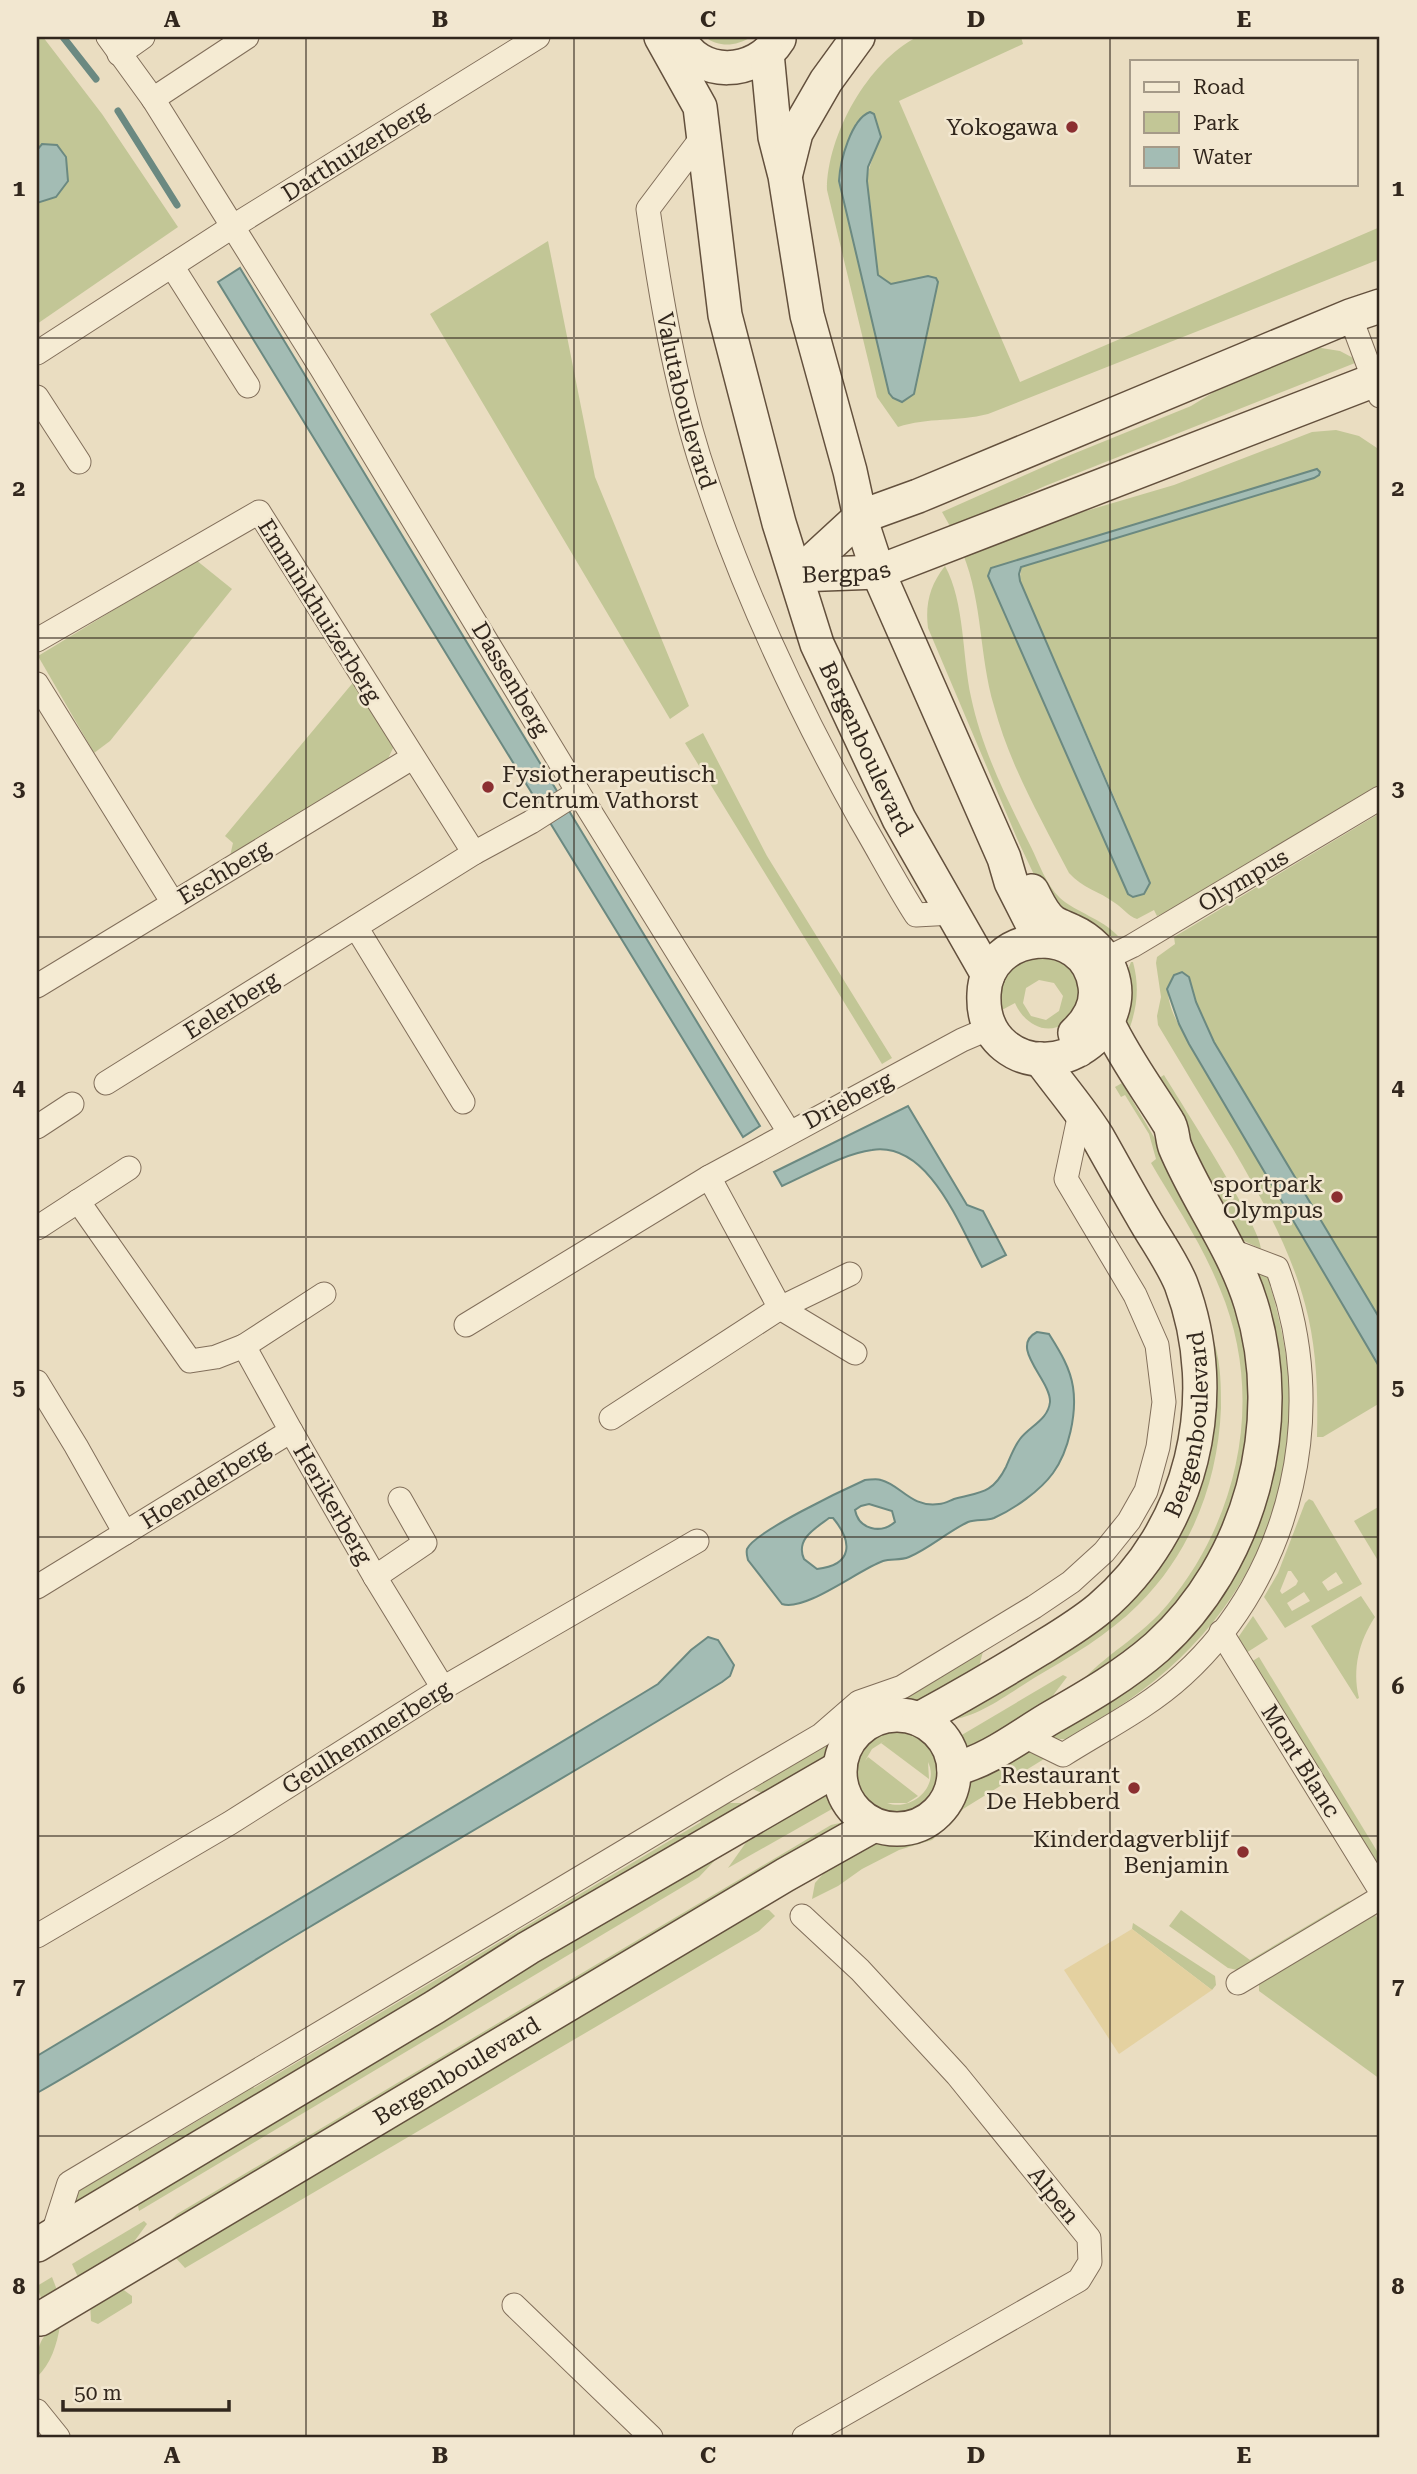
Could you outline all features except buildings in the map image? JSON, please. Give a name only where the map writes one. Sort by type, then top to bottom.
[{"type":"main road","points":[[661,37],[671,57],[692,67],[729,68],[750,63],[774,45]]},
{"type":"main road","points":[[679,37],[688,51],[701,121],[725,315],[779,523],[797,575]]},
{"type":"main road","points":[[785,176],[796,132],[825,81],[858,37]]},
{"type":"main road","points":[[774,45],[775,137],[785,176],[807,315],[860,517],[878,572],[1004,858],[1011,882],[1051,934],[1055,942],[1097,962],[1115,984],[1115,998],[1068,1055],[1040,1059],[1008,1048],[996,1038],[983,1007],[984,989],[995,962],[1005,953],[1051,934]]},
{"type":"main road","name":"Bergpas","points":[[797,575],[860,517],[918,496],[1365,311]]},
{"type":"main road","name":"Bergpas","points":[[797,575],[878,572],[1378,385]]},
{"type":"main road","name":"Bergenboulevard","points":[[797,575],[823,656],[899,819],[988,975]]},
{"type":"main road","points":[[990,1028],[1008,1028],[1038,1041],[1051,1042],[1090,1031]]},
{"type":"main road","points":[[954,1769],[973,1763],[1115,1680],[1159,1645],[1212,1582],[1240,1528],[1259,1465],[1266,1399],[1261,1345],[1251,1302],[1174,1145],[1158,1132],[1090,1031]]},
{"type":"main road","name":"Bergenboulevard","points":[[919,1719],[988,1681],[1081,1623],[1119,1590],[1156,1546],[1166,1528],[1178,1503],[1196,1440],[1200,1376],[1196,1342],[1180,1283],[1096,1135],[1040,1059]]},
{"type":"main road","points":[[895,1715],[919,1719],[934,1728],[951,1754],[953,1784],[948,1798],[940,1811],[928,1821],[914,1827],[898,1830],[874,1825],[850,1806],[841,1784],[839,1768],[843,1753],[858,1730],[869,1722],[895,1715]]},
{"type":"main road","name":"Bergenboulevard","points":[[44,2240],[435,2007],[528,1948],[839,1768]]},
{"type":"main road","name":"Bergenboulevard","points":[[38,2317],[773,1882],[874,1825]]},
{"type":"street","points":[[113,45],[143,37]]},
{"type":"street","points":[[153,99],[247,37]]},
{"type":"street","name":"Darthuizerberg","points":[[37,353],[232,227],[538,37]]},
{"type":"street","name":"Dassenberg","points":[[113,45],[153,99],[450,577],[789,1132]]},
{"type":"street","name":"Valutaboulevard","points":[[701,121],[648,209],[658,278],[699,457],[735,555],[783,670]]},
{"type":"street","points":[[172,266],[248,386]]},
{"type":"street","points":[[1365,311],[1378,385]]},
{"type":"street","points":[[37,397],[79,462]]},
{"type":"street","name":"Emminkhuizerberg","points":[[37,640],[259,512],[474,853]]},
{"type":"street","name":"Bergenboulevard","points":[[783,670],[831,767],[895,883],[916,915],[953,914]]},
{"type":"street","points":[[37,684],[173,903]]},
{"type":"street","name":"Eschberg","points":[[37,986],[412,758]]},
{"type":"street","name":"Eelerberg","points":[[106,1083],[474,853],[579,792]]},
{"type":"street","name":"Olympus","points":[[1097,962],[1132,946],[1380,798]]},
{"type":"street","points":[[356,927],[463,1102]]},
{"type":"street","name":"Drieberg","points":[[466,1325],[709,1177],[962,1040],[990,1028]]},
{"type":"street","points":[[37,1127],[72,1104]]},
{"type":"street","name":"Bergenboulevard","points":[[44,2240],[69,2183],[821,1735],[859,1702],[895,1691],[1034,1607],[1071,1581],[1104,1552],[1129,1521],[1146,1491],[1158,1447],[1164,1402],[1157,1345],[1135,1295],[1066,1179],[1080,1113]]},
{"type":"street","points":[[37,1227],[129,1168]]},
{"type":"street","points":[[709,1177],[780,1308],[855,1353]]},
{"type":"street","points":[[78,1201],[190,1361],[216,1357],[244,1346],[324,1294]]},
{"type":"street","points":[[1022,1735],[1063,1755],[1156,1698],[1185,1674],[1237,1612],[1261,1572],[1282,1524],[1295,1472],[1302,1393],[1295,1323],[1277,1268],[1227,1249]]},
{"type":"street","points":[[611,1418],[780,1308],[850,1274]]},
{"type":"street","name":"Hoenderberg","points":[[37,1587],[290,1431],[244,1346]]},
{"type":"street","points":[[37,1382],[45,1415],[76,1446],[125,1533]]},
{"type":"street","name":"Herikerberg","points":[[290,1431],[443,1688]]},
{"type":"street","name":"Herikerberg","points":[[375,1577],[425,1543],[400,1499]]},
{"type":"street","name":"Geulhemmerberg","points":[[37,1936],[230,1823],[443,1688],[698,1541]]},
{"type":"street","points":[[988,1681],[997,1629]]},
{"type":"street","name":"Mont Blanc","points":[[1221,1632],[1380,1890]]},
{"type":"street","points":[[727,1790],[777,1804]]},
{"type":"street","points":[[1238,1983],[1380,1898]]},
{"type":"street","name":"Alpen","points":[[802,1916],[860,1970],[957,2075],[1089,2238],[1090,2262],[1079,2280],[803,2437]]},
{"type":"street","points":[[514,2305],[651,2437]]},
{"type":"street","points":[[37,2411],[58,2437]]},
{"type":"green space","points":[[37,37],[43,37],[102,114],[178,227],[37,324],[37,203],[56,197],[37,150]]},
{"type":"green space","points":[[705,37],[751,37],[728,44],[716,43]]},
{"type":"green space","points":[[917,37],[1021,37],[1023,44],[899,101],[1020,382],[1380,227],[1380,259],[988,414],[898,427],[877,397],[827,190],[834,146],[854,102],[882,64],[899,48]],"holes":[[[870,112],[876,120],[879,136],[867,181],[878,275],[891,284],[928,276],[889,393],[855,124]]]},
{"type":"green space","points":[[548,241],[595,477],[689,706],[670,719],[430,314]]},
{"type":"green space","points":[[1310,349],[1340,351],[1357,360],[1045,486],[951,528],[942,512],[1068,456],[1191,406],[1240,376]]},
{"type":"green space","points":[[1336,430],[1359,436],[1380,450],[1380,785],[1164,913],[1157,916],[1154,910],[1137,919],[1069,873],[1027,792],[994,706],[978,611],[963,554],[1028,528],[1174,485],[1312,432]],"holes":[[[1314,478],[1021,567],[1020,581],[1119,808],[1144,894],[1133,897],[1128,894],[989,576]]]},
{"type":"green space","points":[[196,560],[232,589],[110,741],[94,753],[38,656]]},
{"type":"green space","points":[[945,566],[960,613],[968,681],[976,717],[1004,792],[1043,874],[1055,893],[1118,936],[1103,936],[1046,900],[1019,843],[928,628],[930,595]]},
{"type":"green space","points":[[356,679],[394,746],[387,761],[230,856],[233,843],[225,836]]},
{"type":"green space","points":[[703,733],[767,856],[892,1058],[882,1064],[685,743]]},
{"type":"green space","points":[[1380,813],[1380,1343],[1216,1046],[1196,1002],[1171,980],[1168,995],[1173,1012],[1189,1044],[1380,1368],[1380,1403],[1323,1437],[1317,1437],[1314,1354],[1299,1283],[1274,1224],[1254,1186],[1158,1025],[1161,997],[1156,963],[1157,957],[1175,944],[1174,937]]},
{"type":"green space","points":[[1032,957],[1053,959],[1071,970],[1081,997],[1073,1014],[1058,1027],[1036,1026],[1029,1022],[1015,1003],[1000,1011],[1001,993],[1006,978],[1015,966]],"holes":[[[1039,980],[1054,983],[1063,996],[1059,1011],[1046,1020],[1031,1016],[1023,1003],[1026,988]]]},
{"type":"green space","points":[[1131,962],[1135,972],[1136,999],[1127,1035],[1121,1027],[1124,979]]},
{"type":"green space","points":[[1164,1075],[1235,1192],[1258,1236],[1261,1249],[1240,1239],[1151,1083]]},
{"type":"green space","points":[[1122,1083],[1187,1193],[1252,1335],[1245,1495],[1173,1621],[1077,1686],[1158,1615],[1193,1570],[1213,1533],[1228,1494],[1238,1454],[1242,1412],[1241,1371],[1234,1329],[1220,1289],[1197,1240],[1151,1163],[1156,1159],[1149,1134],[1125,1095],[1121,1097],[1115,1087]]},
{"type":"green space","points":[[1246,1268],[1267,1273],[1281,1327],[1289,1382],[1289,1435],[1281,1485],[1265,1533],[1244,1578],[1215,1619],[1182,1657],[1143,1690],[1099,1719],[1102,1725],[1065,1739],[1040,1733],[1119,1685],[1258,1499]]},
{"type":"green space","points":[[1200,1317],[1214,1341],[1218,1361],[1221,1400],[1219,1436],[1214,1463],[1198,1515],[1173,1563],[1138,1605],[1101,1636],[993,1704],[949,1720],[1007,1677],[1186,1501]]},
{"type":"green space","points":[[1309,1499],[1313,1501],[1362,1584],[1285,1628],[1264,1597],[1278,1573],[1305,1503]],"holes":[[[1288,1571],[1291,1571],[1298,1581],[1296,1585],[1282,1594],[1280,1591]],[[1336,1572],[1343,1583],[1328,1591],[1322,1582]],[[1304,1592],[1310,1601],[1292,1611],[1287,1603]]]},
{"type":"green space","points":[[1380,1506],[1380,1564],[1354,1521]]},
{"type":"green space","points":[[1361,1596],[1375,1617],[1358,1656],[1357,1699],[1311,1626]]},
{"type":"green space","points":[[1253,1616],[1268,1639],[1246,1653],[1237,1639]]},
{"type":"green space","points":[[984,1648],[975,1681],[910,1706],[896,1705],[869,1712],[843,1733],[830,1759],[762,1793],[750,1788],[844,1721]]},
{"type":"green space","points":[[1259,1657],[1380,1856],[1380,1880],[1251,1662]]},
{"type":"green space","points":[[1063,1675],[1067,1677],[1045,1706],[962,1756],[955,1739]]},
{"type":"green space","points":[[893,1729],[916,1735],[931,1746],[939,1761],[939,1778],[934,1794],[922,1806],[906,1813],[885,1812],[865,1801],[858,1789],[854,1768],[860,1750],[874,1737]],"holes":[[[881,1743],[929,1779],[928,1762],[931,1771],[927,1788],[914,1800],[906,1804],[896,1805],[887,1803],[907,1803],[918,1796],[868,1757],[865,1761],[872,1749]]]},
{"type":"green space","points":[[1025,1751],[1041,1754],[1044,1759],[963,1809],[952,1823],[932,1840],[899,1850],[812,1899],[815,1883],[839,1856],[876,1836],[896,1839],[924,1833],[937,1826],[950,1812],[969,1776]]},
{"type":"green space","points":[[832,1786],[839,1805],[728,1868],[752,1834]]},
{"type":"green space","points":[[727,1803],[744,1803],[755,1808],[69,2207],[75,2190],[108,2174],[231,2101],[228,2096],[251,2082],[254,2088],[701,1822],[698,1816]]},
{"type":"green space","points":[[844,1822],[854,1825],[156,2234],[177,2214],[831,1825]]},
{"type":"green space","points":[[709,1852],[721,1854],[699,1877],[139,2211],[138,2206],[122,2209]]},
{"type":"green space","points":[[1349,1901],[1351,1907],[1242,1971],[1228,1968],[1169,1926],[1181,1910],[1250,1960]]},
{"type":"green space","points":[[757,1909],[769,1910],[775,1916],[759,1931],[185,2268],[174,2256]]},
{"type":"green space","points":[[1374,1913],[1380,1923],[1380,2079],[1259,1991],[1259,1981]]},
{"type":"green space","points":[[1133,1923],[1215,1976],[1216,1985],[1212,1990],[1132,1929]]},
{"type":"green space","points":[[144,2221],[147,2224],[122,2258],[83,2288],[72,2264]]},
{"type":"green space","points":[[52,2277],[60,2298],[42,2301],[37,2286]]},
{"type":"green space","points":[[121,2288],[132,2296],[132,2303],[98,2324],[91,2321],[90,2302]]},
{"type":"green space","points":[[60,2326],[53,2353],[37,2377],[38,2352],[42,2340],[46,2334]]},
{"type":"sand","points":[[1132,1929],[1212,1990],[1119,2054],[1064,1970]]},
{"type":"water","points":[[870,112],[874,114],[881,137],[868,167],[867,181],[878,275],[891,284],[928,276],[936,278],[938,282],[914,394],[902,402],[889,393],[839,181],[844,152],[852,132],[863,116]]},
{"type":"water","points":[[42,144],[57,145],[66,157],[68,181],[56,197],[37,203],[37,150]]},
{"type":"water","points":[[240,268],[760,1126],[743,1137],[218,282]]},
{"type":"water","points":[[1317,469],[1319,475],[1314,478],[1021,567],[1020,581],[1150,883],[1144,894],[1133,897],[1128,894],[988,576],[991,568]]},
{"type":"water","points":[[1182,972],[1189,977],[1196,1002],[1214,1042],[1380,1319],[1380,1368],[1179,1024],[1167,989],[1174,975]]},
{"type":"water","points":[[908,1106],[967,1205],[983,1211],[1006,1255],[982,1267],[940,1190],[910,1159],[892,1151],[872,1150],[850,1155],[782,1186],[774,1172]]},
{"type":"water","points":[[1037,1332],[1049,1334],[1067,1366],[1073,1387],[1074,1408],[1067,1443],[1059,1464],[1048,1480],[1026,1499],[994,1518],[968,1522],[917,1553],[906,1558],[883,1561],[804,1602],[782,1604],[748,1560],[747,1549],[782,1522],[865,1480],[877,1479],[888,1483],[921,1503],[929,1504],[943,1504],[978,1493],[995,1483],[1020,1439],[1049,1408],[1049,1393],[1029,1355],[1029,1338]],"holes":[[[869,1504],[892,1511],[895,1522],[877,1529],[866,1526],[857,1517],[855,1510]],[[829,1518],[833,1518],[840,1527],[846,1551],[838,1563],[817,1569],[804,1559],[802,1546],[808,1535]]]},
{"type":"water","points":[[708,1637],[718,1640],[734,1665],[730,1676],[722,1682],[37,2093],[37,2056],[658,1684],[691,1650]]},
{"type":"waterway","points":[[63,37],[96,79]]},
{"type":"waterway","points":[[118,111],[177,205]]},
{"type":"place","name":"Yokogawa","points":[[1072,127]]},
{"type":"place","name":"Fysiotherapeutisch Centrum Vathorst","points":[[488,787]]},
{"type":"place","name":"sportpark Olympus","points":[[1337,1197]]},
{"type":"place","name":"Restaurant De Hebberd","points":[[1134,1788]]},
{"type":"place","name":"Kinderdagverblijf Benjamin","points":[[1243,1852]]}]
